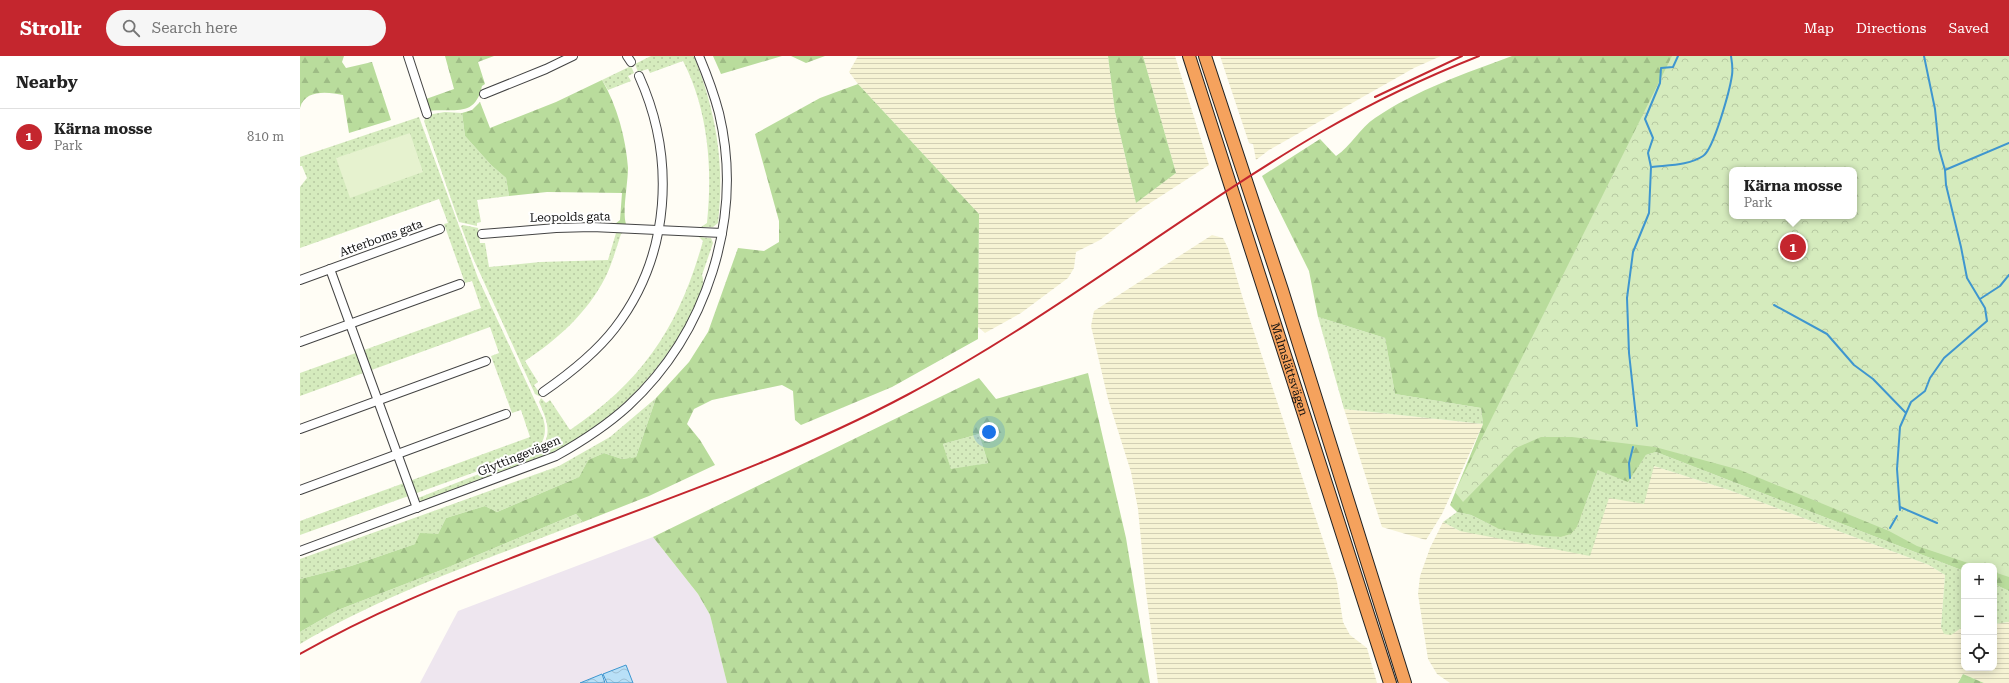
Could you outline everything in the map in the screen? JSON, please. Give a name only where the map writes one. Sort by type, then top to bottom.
[{"type":"highway","name":"Malmslättsvägen","points":[[1189,56],[1390,683]]},
{"type":"highway","name":"Malmslättsvägen","points":[[1206,56],[1282,290],[1405,683]]},
{"type":"street","points":[[408,56],[427,114]]},
{"type":"street","points":[[484,94],[546,69],[573,56]]},
{"type":"street","name":"Glyttingevägen","points":[[300,551],[556,456],[595,432],[628,406],[649,385],[668,360],[690,324],[708,286],[722,233],[726,202],[725,152],[717,107],[699,56]]},
{"type":"street","points":[[543,392],[565,377],[585,359],[615,327],[632,301],[643,279],[658,230],[662,197],[663,159],[654,114],[639,76]]},
{"type":"street","name":"Leopolds gata","points":[[482,234],[556,228],[722,233]]},
{"type":"street","name":"Atterboms gata","points":[[300,280],[440,229]]},
{"type":"street","name":"Atterboms gata","points":[[330,269],[417,508]]},
{"type":"street","points":[[300,342],[460,284]]},
{"type":"street","points":[[300,429],[486,361]]},
{"type":"street","points":[[300,490],[506,414]]},
{"type":"shaded area","points":[[858,56],[1108,56],[1115,112],[1136,203],[1176,173],[1143,56],[1175,56],[1209,165],[1141,209],[1100,240],[1076,252],[1074,268],[1068,278],[1021,313],[985,333],[978,327],[979,214],[858,84],[849,72]]},
{"type":"shaded area","points":[[1220,56],[1441,56],[1414,68],[1269,150],[1256,160],[1253,144],[1249,143]]},
{"type":"shaded area","points":[[1212,235],[1223,238],[1228,248],[1243,299],[1337,582],[1343,622],[1350,635],[1367,648],[1377,683],[1158,683],[1146,592],[1138,509],[1131,472],[1108,399],[1091,326],[1094,311]]},
{"type":"shaded area","points":[[1344,409],[1483,424],[1442,514],[1426,540],[1382,527]]},
{"type":"shaded area","points":[[1654,466],[1729,490],[1929,565],[1945,575],[1941,627],[1961,626],[1961,671],[1997,671],[1997,624],[2009,622],[2009,683],[1984,683],[1963,674],[1958,683],[1450,683],[1437,674],[1428,659],[1418,594],[1420,576],[1430,548],[1443,522],[1460,531],[1609,498]]},
{"type":"shaded area","points":[[653,537],[698,594],[710,615],[727,683],[420,683],[458,611]]},
{"type":"green space","points":[[300,56],[344,56],[342,62],[346,68],[372,62],[391,120],[349,133],[343,95],[337,94],[318,93],[312,95],[303,102],[300,108]]},
{"type":"green space","points":[[445,56],[494,56],[478,62],[485,84],[482,86],[479,96],[474,103],[463,109],[429,111],[426,99],[454,89]]},
{"type":"green space","points":[[651,56],[694,56],[702,77],[713,118],[719,159],[720,201],[718,223],[713,227],[701,227],[707,223],[709,203],[709,161],[707,140],[698,99],[683,61],[650,73],[648,69],[638,72],[635,64]]},
{"type":"green space","points":[[713,56],[782,56],[721,74]]},
{"type":"green space","points":[[791,56],[825,56],[806,63]]},
{"type":"green space","points":[[1108,56],[1143,56],[1176,173],[1136,203],[1115,112]]},
{"type":"green space","points":[[1512,56],[1908,56],[1737,167],[1729,167],[1729,187],[1723,221],[1827,261],[2009,56],[2009,591],[1997,585],[1997,563],[1961,563],[1961,570],[1656,452],[1646,455],[1628,482],[1598,470],[1577,527],[1571,534],[1561,537],[1536,535],[1499,529],[1471,515],[1457,512],[1450,505],[1483,424],[1481,408],[1395,394],[1385,338],[1318,317],[1309,271],[1262,176],[1320,139],[1336,156],[1375,118],[1407,99],[1442,83]]},
{"type":"green space","points":[[1672,56],[2009,56],[2009,577],[1997,573],[1997,563],[1968,563],[1917,546],[1889,531],[1740,470],[1655,447],[1572,437],[1541,437],[1516,448],[1463,502],[1455,492]]},
{"type":"green space","points":[[631,66],[634,73],[628,76],[631,81],[608,90],[602,80]]},
{"type":"green space","points":[[602,80],[612,100],[620,122],[627,157],[628,168],[625,205],[626,224],[615,224],[620,220],[622,193],[547,192],[509,196],[506,178],[491,165],[465,136],[462,113],[472,110],[480,102],[490,128],[556,102]]},
{"type":"green space","points":[[858,84],[979,214],[978,339],[892,387],[801,425],[795,420],[793,391],[782,385],[712,400],[694,409],[687,424],[700,440],[715,465],[649,496],[583,522],[576,514],[444,569],[338,610],[300,632],[300,579],[351,566],[415,544],[420,533],[438,534],[446,518],[485,506],[497,512],[579,477],[588,460],[604,453],[622,459],[636,457],[656,398],[689,362],[708,332],[738,248],[764,251],[779,242],[779,221],[755,134],[820,98]]},
{"type":"green space","points":[[445,112],[462,113],[465,136],[491,165],[506,178],[509,196],[477,200],[481,222],[477,223],[477,226],[459,222],[424,121],[427,115]]},
{"type":"green space","points":[[419,117],[478,278],[543,418],[545,432],[543,440],[534,451],[300,535],[300,521],[530,437],[521,410],[512,413],[491,356],[499,353],[490,327],[300,396],[300,373],[481,308],[472,281],[465,283],[444,224],[448,223],[439,199],[300,248],[300,187],[307,178],[302,166],[300,166],[300,157]]},
{"type":"green space","points":[[410,133],[423,172],[350,198],[336,158]]},
{"type":"green space","points":[[463,225],[478,228],[480,243],[485,243],[489,267],[540,262],[608,260],[616,233],[613,230],[625,231],[621,234],[605,278],[590,303],[571,324],[549,344],[525,361],[538,382],[534,385],[541,395],[539,396],[535,394],[473,258],[461,226]]},
{"type":"green space","points":[[699,237],[711,238],[713,243],[702,275],[703,286],[696,304],[677,340],[664,358],[650,376],[618,409],[581,436],[546,456],[424,501],[421,501],[418,498],[540,450],[548,433],[546,421],[539,402],[541,398],[546,403],[550,400],[570,430],[596,411],[619,391],[638,371],[655,349],[670,325],[693,271],[703,241]]},
{"type":"green space","points":[[1318,317],[1385,338],[1395,394],[1481,408],[1483,424],[1344,409]]},
{"type":"green space","points":[[1088,373],[1126,538],[1150,683],[727,683],[710,615],[698,594],[653,537],[979,378],[996,399]],"holes":[[[979,434],[988,463],[951,469],[943,444]]]},
{"type":"green space","points":[[656,398],[636,457],[622,459],[604,453],[588,460],[579,477],[497,512],[485,506],[446,518],[438,534],[415,544],[351,566],[300,579],[300,559],[559,466],[610,437]]},
{"type":"green space","points":[[979,434],[988,463],[951,470],[943,444]]},
{"type":"green space","points":[[1656,452],[1961,570],[1961,628],[1951,635],[1944,634],[1941,627],[1945,575],[1929,565],[1729,490],[1654,466],[1644,504],[1609,498],[1590,556],[1460,531],[1443,522],[1457,512],[1471,515],[1499,529],[1561,537],[1571,534],[1577,527],[1598,470],[1640,463],[1646,455]]},
{"type":"green space","points":[[576,514],[583,522],[403,592],[334,625],[300,644],[300,632],[338,610],[444,569]]},
{"type":"green space","points":[[1997,585],[2009,591],[2009,622],[1997,624]]},
{"type":"green space","points":[[1963,674],[1984,683],[1958,683]]},
{"type":"water","points":[[626,665],[633,683],[607,683],[603,674]]},
{"type":"water","points":[[602,674],[605,683],[580,683]]},
{"type":"waterway","points":[[1637,426],[1629,353],[1627,298],[1633,252],[1649,213],[1651,167],[1648,153],[1653,138],[1645,119],[1660,83],[1661,68],[1673,67],[1678,56]]},
{"type":"waterway","points":[[1652,167],[1692,161],[1703,156],[1707,151],[1721,118],[1731,82],[1731,56]]},
{"type":"waterway","points":[[1924,56],[1935,109],[1939,149],[1945,170]]},
{"type":"waterway","points":[[1900,510],[1897,469],[1900,427],[1911,402],[1925,391],[1930,378],[1944,358],[1987,321],[1985,308],[1967,278],[1946,185],[1945,170],[2009,143]]},
{"type":"waterway","points":[[1980,299],[2000,286],[2009,275]]},
{"type":"waterway","points":[[1774,305],[1827,334],[1854,365],[1873,379],[1906,413]]},
{"type":"waterway","points":[[1630,478],[1629,463],[1633,447]]},
{"type":"waterway","points":[[1900,507],[1937,523]]},
{"type":"waterway","points":[[1890,528],[1897,516]]},
{"type":"railway","points":[[1375,97],[1462,56]]},
{"type":"railway","points":[[300,654],[326,639],[380,613],[463,577],[715,481],[812,441],[860,419],[961,365],[1013,333],[1065,300],[1218,196],[1323,131],[1400,90],[1479,56]]},
{"type":"place","name":"Kärna mosse","points":[[1793,247]]}]
